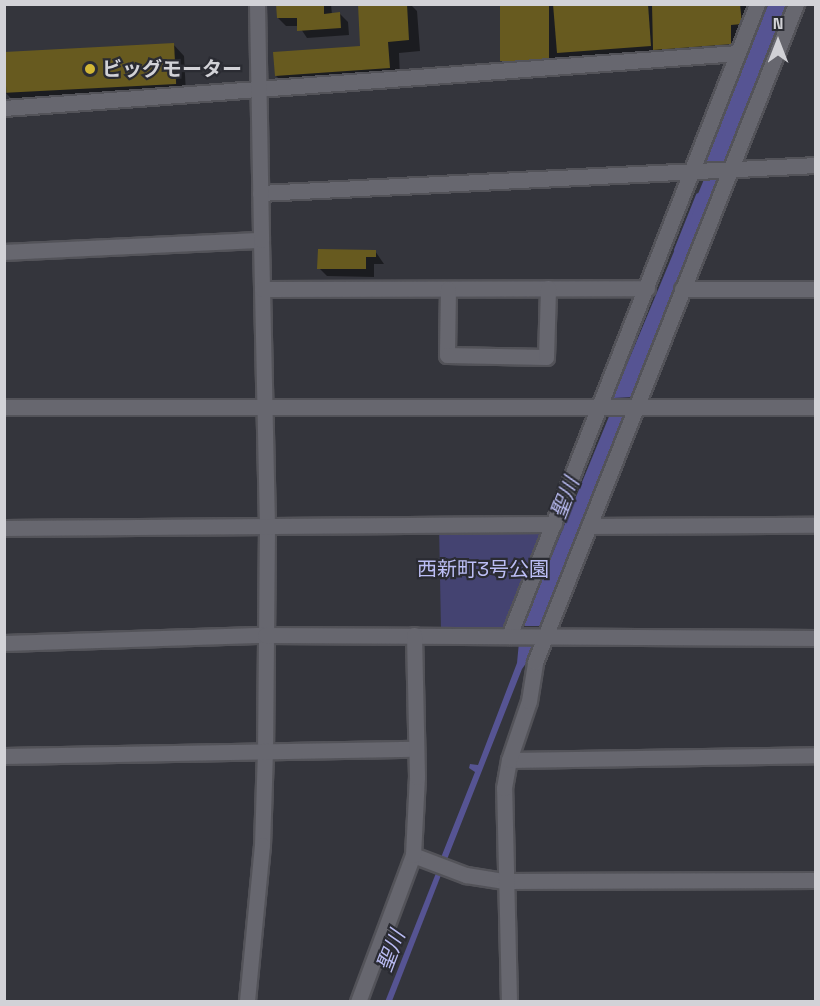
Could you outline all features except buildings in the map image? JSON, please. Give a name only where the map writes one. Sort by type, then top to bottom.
[{"type":"street","points":[[247,1002],[262,845],[265,750],[267,526],[257,4]]},
{"type":"street","points":[[515,636],[554,525],[604,408],[647,288],[695,172],[757,4]]},
{"type":"street","points":[[509,1002],[504,788],[508,760],[529,701],[535,662],[543,635],[589,526],[726,170],[795,4]]},
{"type":"street","points":[[4,108],[737,53]]},
{"type":"street","points":[[260,193],[816,165]]},
{"type":"street","points":[[4,252],[261,240]]},
{"type":"street","points":[[448,289],[447,355],[546,357],[548,288]]},
{"type":"street","points":[[262,289],[647,288]]},
{"type":"street","points":[[682,289],[816,289]]},
{"type":"street","points":[[4,407],[264,405],[816,407]]},
{"type":"street","points":[[4,528],[554,525]]},
{"type":"street","points":[[589,526],[816,525]]},
{"type":"street","points":[[358,1002],[419,858],[414,635]]},
{"type":"street","points":[[4,643],[265,636],[414,635],[816,638]]},
{"type":"street","points":[[4,756],[415,749]]},
{"type":"street","points":[[508,760],[816,755]]},
{"type":"street","points":[[419,858],[459,873],[505,881],[816,880]]},
{"type":"green space","name":"西新町3号公園","points":[[549,524],[506,628],[441,629],[439,525]]},
{"type":"shaded area","points":[[768,5],[786,5],[727,161],[705,161]]},
{"type":"shaded area","points":[[721,176],[632,397],[613,398],[705,177]]},
{"type":"shaded area","points":[[610,414],[629,414],[546,626],[523,626]]},
{"type":"shaded area","points":[[519,642],[541,642],[522,669],[446,862],[440,860],[475,772],[469,768],[470,764],[478,765],[517,663]]},
{"type":"shaded area","points":[[438,868],[443,870],[392,1001],[385,1002]]},
{"type":"waterway","name":"聖川","points":[[676,250],[698,195]]},
{"type":"place","name":"ビッグモーター","points":[[90,69]]}]
